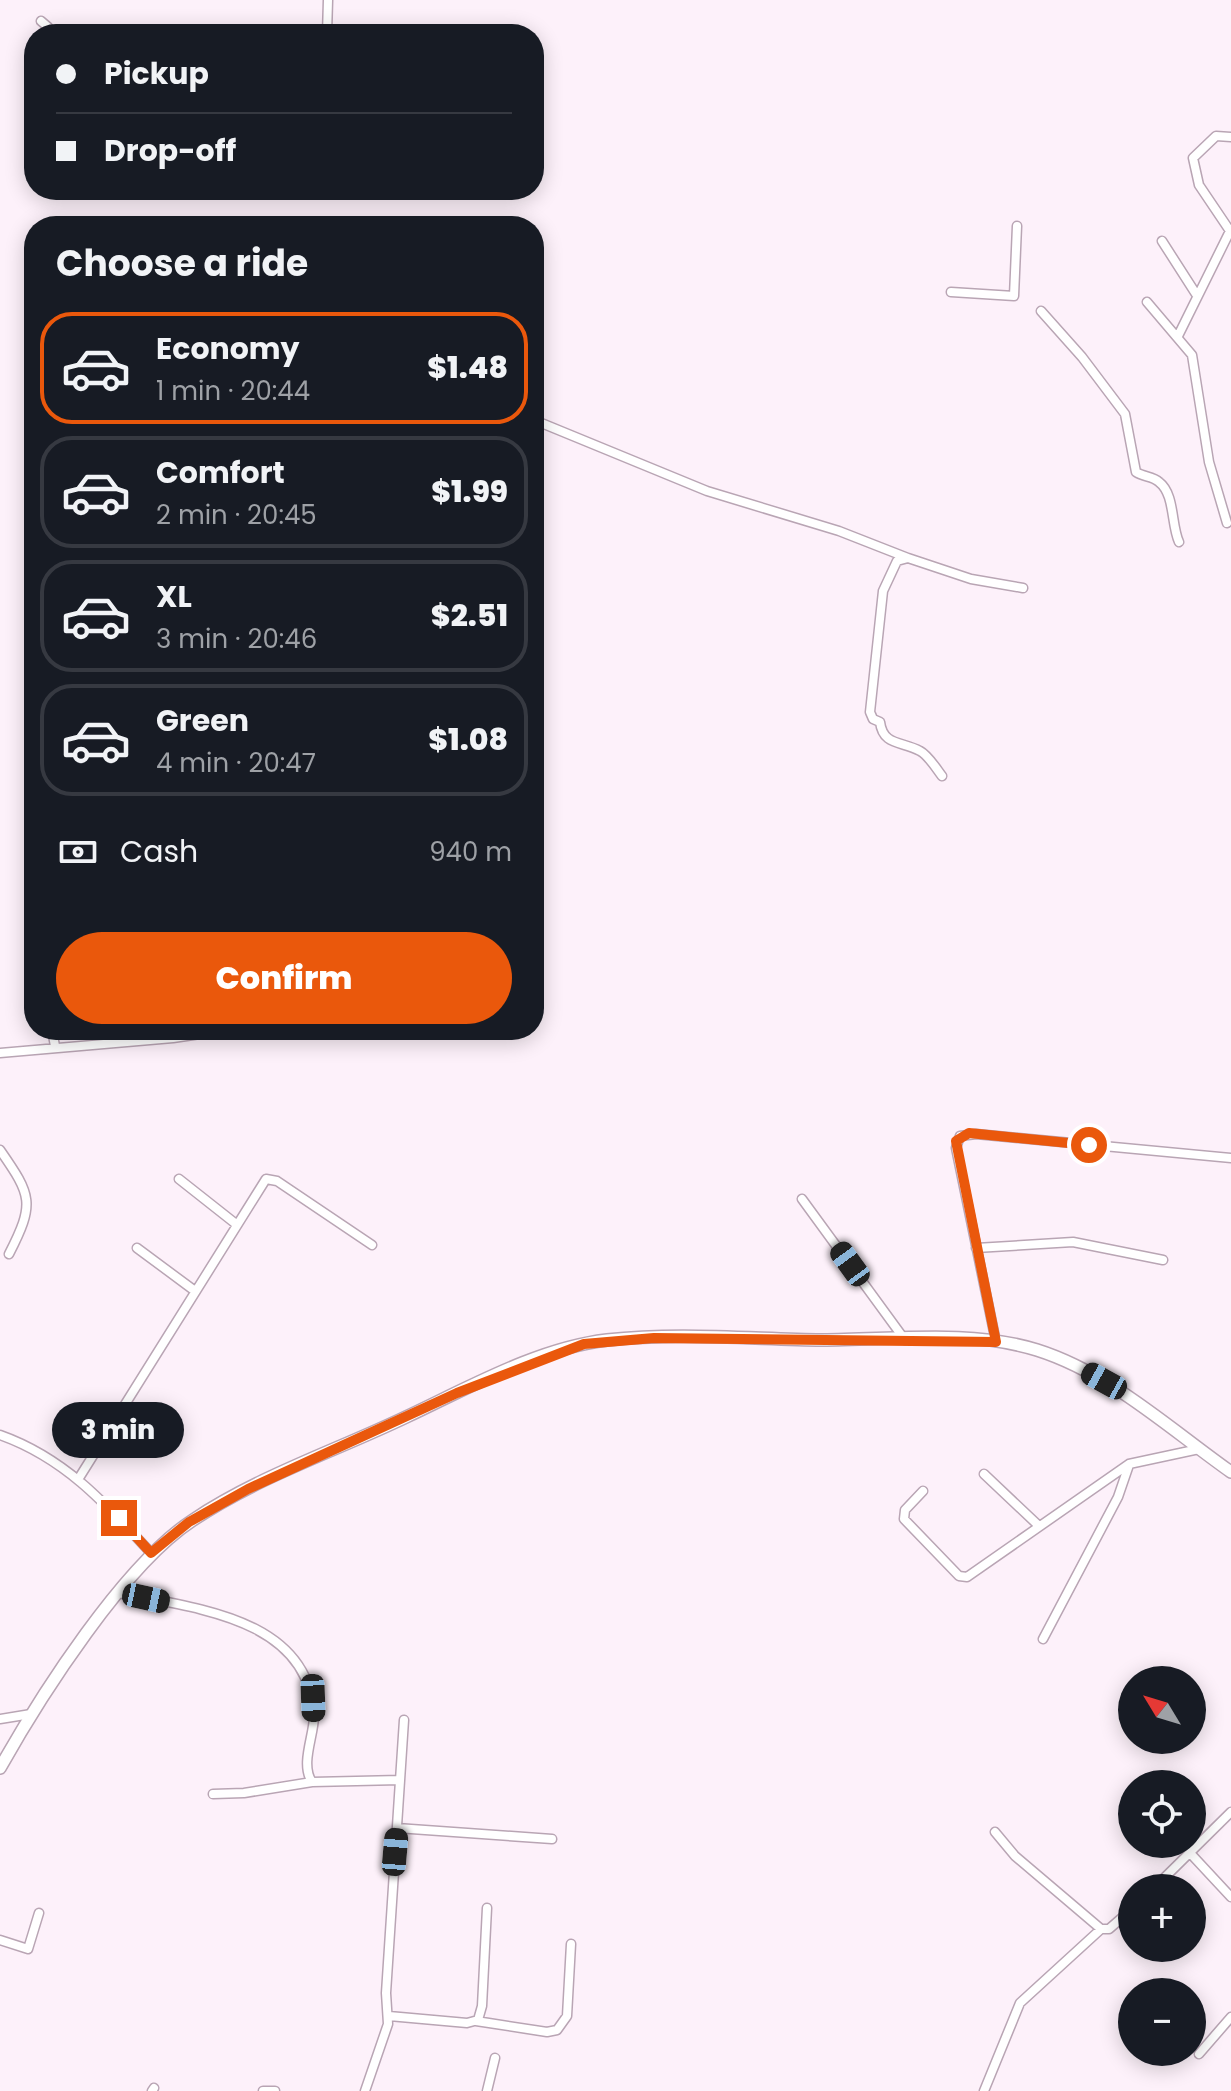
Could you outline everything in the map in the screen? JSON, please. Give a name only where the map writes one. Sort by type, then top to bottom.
[{"type":"street","points":[[327,24],[328,0]]},
{"type":"street","points":[[41,21],[44,24]]},
{"type":"street","points":[[1178,336],[1196,294],[1230,231],[1199,185],[1193,158],[1216,136],[1231,137]]},
{"type":"street","points":[[951,292],[1014,296],[1017,226]]},
{"type":"street","points":[[1162,241],[1196,294]]},
{"type":"street","points":[[1147,302],[1178,336],[1195,365],[1209,462],[1227,523]]},
{"type":"street","points":[[1041,311],[1082,357],[1125,414],[1136,472],[1158,480],[1164,488],[1172,528],[1179,542]]},
{"type":"street","points":[[544,424],[707,491],[839,531],[971,579],[1023,588]]},
{"type":"street","points":[[908,558],[897,561],[883,591],[870,712],[873,719],[880,722],[882,733],[888,740],[922,751],[942,776]]},
{"type":"street","points":[[54,1040],[55,1046]]},
{"type":"street","points":[[0,1053],[115,1040]]},
{"type":"street","points":[[996,1342],[956,1148],[956,1141],[964,1134],[1231,1158]]},
{"type":"street","points":[[0,1150],[24,1184],[30,1204],[9,1254]]},
{"type":"street","points":[[79,1478],[236,1224],[269,1178],[372,1245]]},
{"type":"street","points":[[179,1179],[236,1224]]},
{"type":"street","points":[[802,1199],[906,1341]]},
{"type":"street","points":[[976,1248],[1073,1242],[1163,1260]]},
{"type":"street","points":[[137,1248],[195,1291]]},
{"type":"street","points":[[0,1768],[31,1714],[119,1593],[151,1553],[189,1522],[225,1500],[457,1393],[573,1347],[632,1339],[996,1342],[1037,1350],[1077,1366],[1231,1472]]},
{"type":"street","points":[[0,1435],[48,1455],[79,1478],[151,1553]]},
{"type":"street","points":[[923,1491],[903,1516],[959,1576],[972,1574],[1129,1464],[1199,1449]]},
{"type":"street","points":[[1043,1639],[1118,1497],[1129,1464]]},
{"type":"street","points":[[984,1474],[1039,1526]]},
{"type":"street","points":[[119,1593],[227,1615],[255,1626],[279,1647],[309,1682],[311,1690],[314,1722],[307,1762],[312,1782]]},
{"type":"street","points":[[0,1719],[31,1714]]},
{"type":"street","points":[[365,2091],[389,2016],[386,1993],[404,1720]]},
{"type":"street","points":[[213,1794],[244,1793],[312,1782],[400,1780]]},
{"type":"street","points":[[1206,1837],[1231,1812]]},
{"type":"street","points":[[397,1828],[552,1839]]},
{"type":"street","points":[[995,1832],[1015,1856],[1101,1929]]},
{"type":"street","points":[[1168,1874],[1185,1858]]},
{"type":"street","points":[[1195,1858],[1231,1897]]},
{"type":"street","points":[[476,2021],[481,2017],[487,1908]]},
{"type":"street","points":[[0,1940],[28,1949],[39,1913]]},
{"type":"street","points":[[984,2091],[1006,2030],[1020,2003],[1101,1929],[1118,1922]]},
{"type":"street","points":[[389,2016],[476,2021],[547,2032],[557,2030],[567,2016],[571,1944]]},
{"type":"street","points":[[1206,2046],[1231,2017]]},
{"type":"street","points":[[487,2091],[495,2058]]},
{"type":"street","points":[[263,2091],[275,2091]]},
{"type":"route","points":[[119,1518],[151,1553],[189,1522],[225,1500],[316,1456],[507,1372],[584,1344],[654,1338],[961,1339],[996,1342],[956,1141],[969,1133],[1089,1145]]}]
